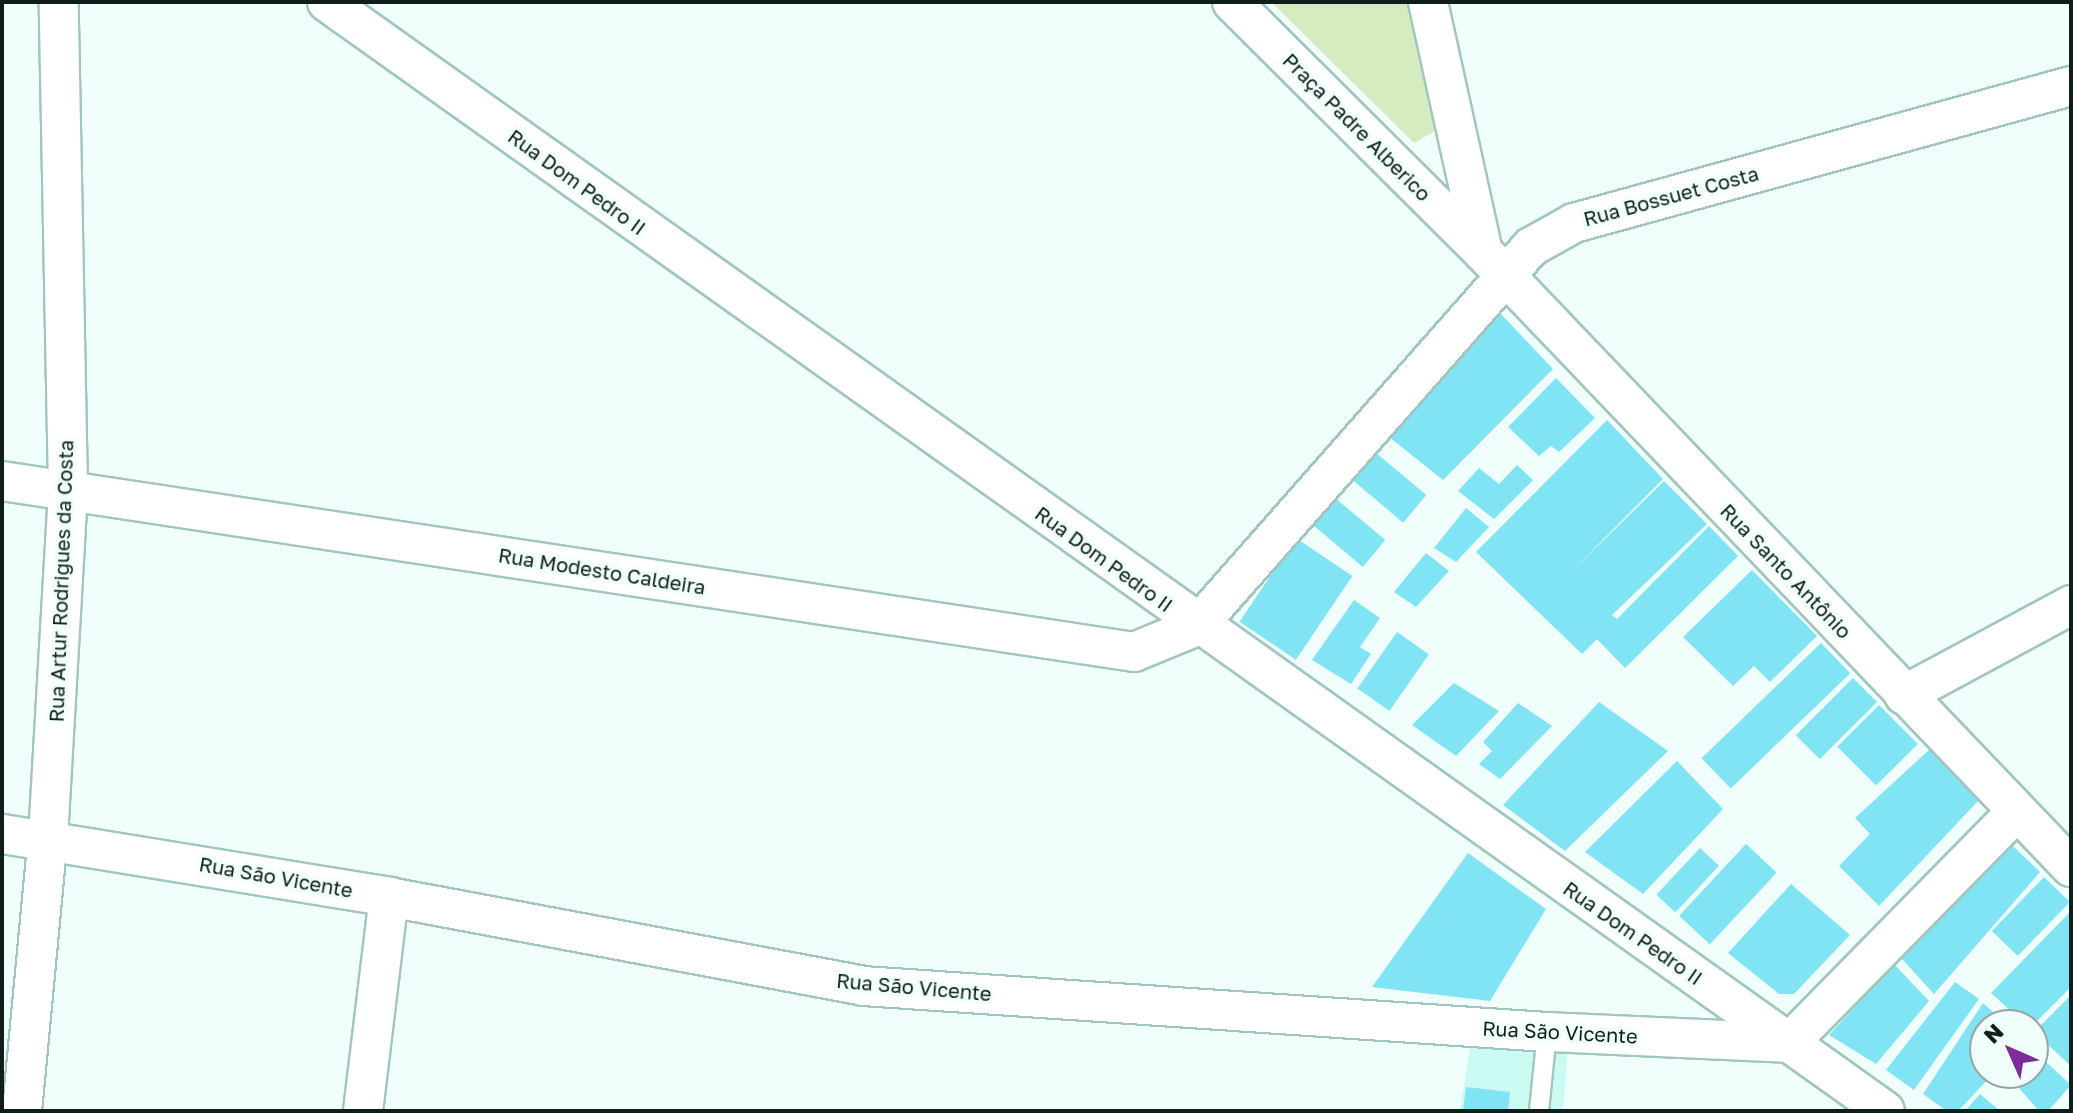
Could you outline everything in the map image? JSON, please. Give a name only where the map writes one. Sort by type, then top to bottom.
[{"type":"street","name":"Rua Artur Rodrigues da Costa","points":[[22,1111],[48,838],[68,490],[59,2]]},
{"type":"street","name":"Praça Padre Alberico","points":[[1232,2],[1493,263]]},
{"type":"street","points":[[1428,2],[1493,263]]},
{"type":"street","name":"Rua Dom Pedro II","points":[[338,6],[1197,626],[1885,1111]]},
{"type":"street","name":"Rua Bossuet Costa","points":[[1197,626],[1493,263],[1531,247],[1574,223],[2071,86]]},
{"type":"street","name":"Rua Santo Antônio","points":[[1493,263],[2071,867]]},
{"type":"street","name":"Rua Modesto Caldeira","points":[[2,481],[1134,652],[1197,626]]},
{"type":"street","points":[[1904,695],[2071,605]]},
{"type":"street","points":[[1789,1043],[2016,812]]},
{"type":"street","name":"Rua São Vicente","points":[[2,834],[48,838],[389,897],[863,986],[1547,1032],[1789,1043]]},
{"type":"street","points":[[363,1111],[389,897]]},
{"type":"street","points":[[1669,1037],[1701,1013],[1698,979]]},
{"type":"lane","points":[[1539,1111],[1547,1032]]},
{"type":"shaded area","points":[[1271,2],[1407,2],[1437,130],[1414,143]]},
{"type":"shaded area","points":[[1471,1043],[1568,1048],[1563,1111],[1460,1111]]},
{"type":"building","points":[[1501,314],[1553,369],[1443,480],[1384,433],[1484,317]]},
{"type":"building","points":[[1556,378],[1595,418],[1559,452],[1551,446],[1539,456],[1508,427]]},
{"type":"building","points":[[1607,420],[1663,479],[1569,574],[1664,481],[1707,524],[1612,615],[1617,619],[1709,526],[1738,556],[1625,668],[1597,639],[1582,654],[1476,552]]},
{"type":"building","points":[[1375,452],[1426,495],[1403,523],[1352,480]]},
{"type":"building","points":[[1517,465],[1533,480],[1494,519],[1458,491],[1479,468],[1499,484]]},
{"type":"building","points":[[1334,497],[1385,540],[1363,567],[1312,524]]},
{"type":"building","points":[[1466,508],[1489,527],[1456,562],[1434,548]]},
{"type":"building","points":[[1296,538],[1352,576],[1296,660],[1240,622]]},
{"type":"building","points":[[1426,553],[1449,571],[1416,607],[1394,592]]},
{"type":"building","points":[[1752,570],[1817,636],[1770,682],[1754,666],[1733,686],[1683,637]]},
{"type":"building","points":[[1354,600],[1380,618],[1360,647],[1371,654],[1351,684],[1312,660]]},
{"type":"building","points":[[1397,632],[1429,654],[1389,711],[1357,689]]},
{"type":"building","points":[[1821,643],[1850,673],[1731,789],[1702,758]]},
{"type":"building","points":[[1853,678],[1877,702],[1820,759],[1796,735]]},
{"type":"building","points":[[1454,683],[1499,711],[1456,756],[1412,725]]},
{"type":"building","points":[[1599,702],[1668,751],[1565,851],[1503,805]]},
{"type":"building","points":[[1518,703],[1552,726],[1500,779],[1479,764],[1492,751],[1483,742]]},
{"type":"building","points":[[1879,705],[1918,744],[1876,786],[1837,747]]},
{"type":"building","points":[[1929,750],[1979,800],[1879,906],[1839,866],[1870,834],[1855,818]]},
{"type":"building","points":[[1677,761],[1723,809],[1643,894],[1585,852]]},
{"type":"building","points":[[1746,844],[1777,873],[1710,944],[1679,916]]},
{"type":"building","points":[[2012,845],[2040,872],[1934,994],[1901,958]]},
{"type":"building","points":[[1700,848],[1719,866],[1675,913],[1656,895]]},
{"type":"building","points":[[1468,853],[1546,909],[1490,1001],[1372,987]]},
{"type":"building","points":[[2044,877],[2070,902],[2018,956],[1992,931]]},
{"type":"building","points":[[1791,884],[1850,935],[1794,994],[1779,994],[1728,953]]},
{"type":"building","points":[[2071,911],[2071,987],[2049,1009],[2008,1009],[1991,993]]},
{"type":"building","points":[[1894,964],[1929,1001],[1876,1064],[1829,1035]]},
{"type":"building","points":[[1955,982],[1979,999],[1914,1090],[1886,1070]]},
{"type":"building","points":[[2071,995],[2071,1066],[2049,1046],[2049,1017]]},
{"type":"building","points":[[1969,1024],[1969,1089],[1979,1089],[1958,1111],[1947,1111],[1923,1094]]},
{"type":"building","points":[[2049,1065],[2071,1085],[2048,1111],[2039,1111],[2020,1089],[2049,1089]]},
{"type":"building","points":[[1466,1087],[1510,1092],[1508,1111],[1463,1111]]},
{"type":"building","points":[[1980,1094],[2000,1111],[1965,1111]]}]
